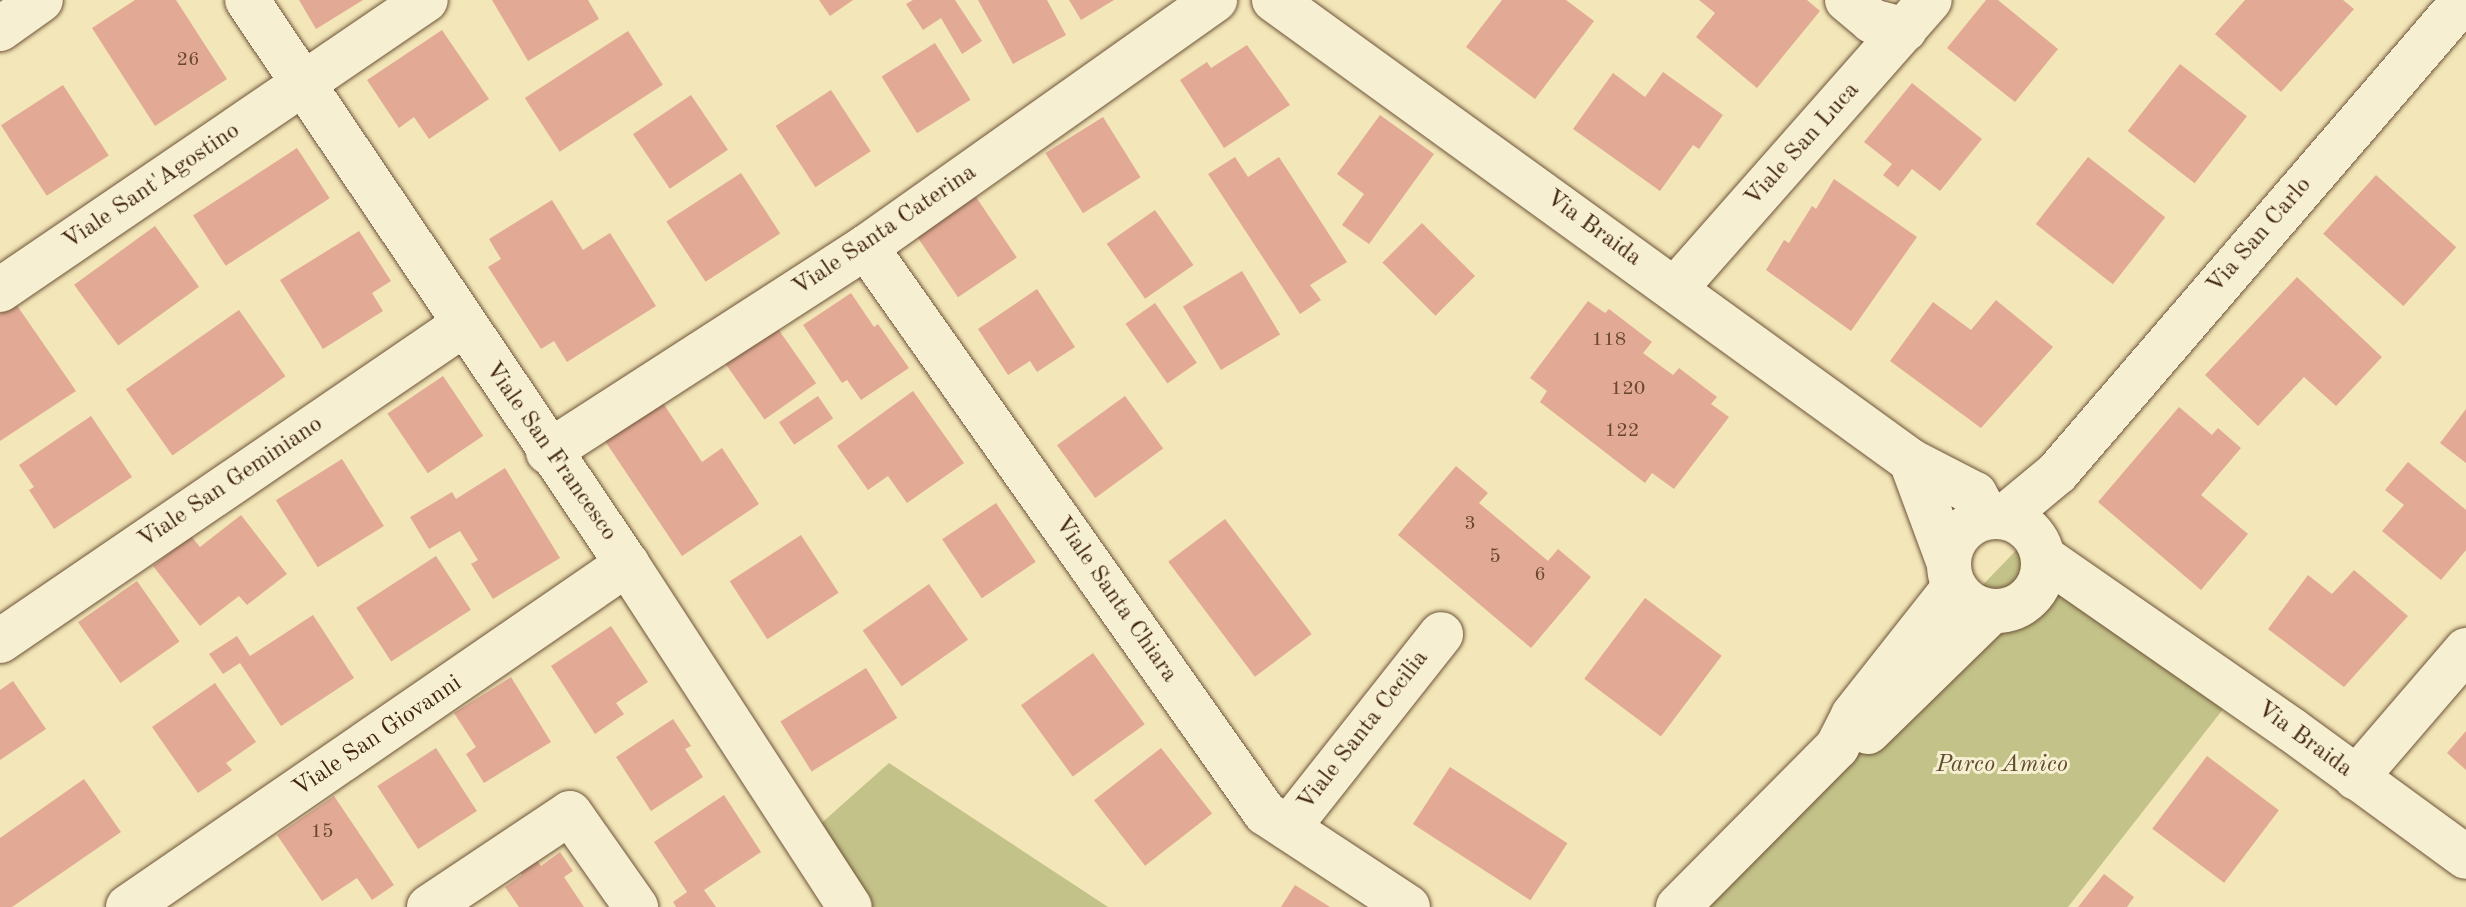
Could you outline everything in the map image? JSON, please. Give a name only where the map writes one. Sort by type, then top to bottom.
[{"type":"street","points":[[0,29],[41,0]]},
{"type":"street","name":"Viale San Francesco","points":[[247,0],[548,452],[627,564],[835,902]]},
{"type":"street","name":"Viale Sant'Agostino","points":[[0,290],[426,0]]},
{"type":"street","name":"Viale Santa Caterina","points":[[548,452],[866,247],[1215,0]]},
{"type":"street","name":"Via Braida","points":[[1274,0],[1911,461],[1975,494],[2016,557],[2141,625],[2466,857]]},
{"type":"street","points":[[1847,0],[1872,21],[1918,15]]},
{"type":"street","name":"Via San Carlo","points":[[2016,557],[2057,473],[2464,0]]},
{"type":"street","name":"Viale San Luca","points":[[1675,289],[1918,15]]},
{"type":"street","name":"Viale Santa Chiara","points":[[866,247],[1265,813],[1408,907]]},
{"type":"street","name":"Viale San Geminiano","points":[[0,641],[463,325]]},
{"type":"street","points":[[1911,461],[1951,574],[1973,606],[2016,557]]},
{"type":"street","points":[[1678,907],[1837,747],[1853,715],[1951,574],[1952,544],[1968,525],[2016,557]]},
{"type":"street","points":[[1837,747],[1871,730],[2016,557]]},
{"type":"street","name":"Viale San Giovanni","points":[[128,907],[627,564]]},
{"type":"street","name":"Viale Santa Cecilia","points":[[1288,828],[1441,634]]},
{"type":"street","points":[[2356,778],[2466,650]]},
{"type":"street","points":[[429,907],[570,813],[636,907]]},
{"type":"green space","name":"Parco Amico","points":[[2037,529],[2242,685],[2068,907],[1670,907]]},
{"type":"green space","points":[[889,763],[1108,907],[843,907],[799,843]]},
{"type":"building","points":[[135,0],[176,0],[227,79],[155,126],[92,28]]},
{"type":"building","points":[[299,0],[363,0],[316,29]]},
{"type":"building","points":[[492,0],[588,0],[599,19],[528,61]]},
{"type":"building","points":[[819,0],[853,0],[830,16]]},
{"type":"building","points":[[913,0],[955,0],[982,41],[962,54],[941,18],[923,30],[906,4]]},
{"type":"building","points":[[978,0],[1047,0],[1066,35],[1013,64]]},
{"type":"building","points":[[1069,0],[1114,0],[1081,20]]},
{"type":"building","points":[[1502,0],[1566,0],[1594,21],[1535,99],[1466,47]]},
{"type":"building","points":[[1699,0],[1807,0],[1820,11],[1757,88],[1696,37],[1715,13]]},
{"type":"building","points":[[1986,0],[1998,0],[2058,49],[2015,102],[1947,48]]},
{"type":"building","points":[[2245,0],[2343,0],[2354,9],[2281,92],[2215,34]]},
{"type":"building","points":[[442,30],[489,99],[429,139],[414,117],[399,128],[367,80]]},
{"type":"building","points":[[628,31],[663,85],[560,152],[525,98]]},
{"type":"building","points":[[935,43],[971,100],[917,133],[882,76]]},
{"type":"building","points":[[1247,45],[1290,105],[1224,148],[1180,80],[1207,62],[1211,68]]},
{"type":"building","points":[[2180,64],[2247,116],[2195,183],[2128,131]]},
{"type":"building","points":[[1663,72],[1723,115],[1699,149],[1693,145],[1660,191],[1573,129],[1613,73],[1645,97]]},
{"type":"building","points":[[1912,83],[1982,139],[1940,191],[1912,169],[1898,187],[1883,175],[1892,164],[1864,142]]},
{"type":"building","points":[[63,85],[109,155],[47,196],[1,125]]},
{"type":"building","points":[[831,90],[871,151],[815,187],[776,126]]},
{"type":"building","points":[[691,95],[728,150],[670,189],[633,134]]},
{"type":"building","points":[[1380,115],[1434,154],[1369,244],[1342,225],[1364,194],[1337,174]]},
{"type":"building","points":[[1103,117],[1141,177],[1083,213],[1045,153]]},
{"type":"building","points":[[297,148],[330,198],[226,266],[193,216]]},
{"type":"building","points":[[1235,157],[1248,177],[1279,157],[1347,262],[1310,285],[1321,300],[1300,314],[1208,174]]},
{"type":"building","points":[[2088,157],[2165,217],[2113,284],[2036,224]]},
{"type":"building","points":[[741,173],[780,233],[706,282],[666,221]]},
{"type":"building","points":[[2376,175],[2456,247],[2403,306],[2323,234]]},
{"type":"building","points":[[1834,179],[1917,237],[1851,331],[1766,270],[1784,240],[1789,243],[1812,206],[1816,209]]},
{"type":"building","points":[[976,197],[1017,258],[958,297],[917,237]]},
{"type":"building","points":[[552,200],[583,250],[610,233],[656,306],[567,362],[554,341],[541,349],[488,267],[501,259],[489,239]]},
{"type":"building","points":[[1155,210],[1193,265],[1145,299],[1107,244]]},
{"type":"building","points":[[1422,223],[1475,276],[1435,316],[1382,263]]},
{"type":"building","points":[[155,226],[199,287],[118,345],[74,285]]},
{"type":"building","points":[[359,231],[391,281],[372,293],[383,311],[323,349],[280,280]]},
{"type":"building","points":[[1242,271],[1280,334],[1221,370],[1183,307]]},
{"type":"building","points":[[2297,277],[2382,357],[2336,406],[2304,377],[2258,426],[2205,375]]},
{"type":"building","points":[[1037,289],[1075,347],[1037,372],[1030,361],[1008,375],[978,329]]},
{"type":"building","points":[[851,293],[874,327],[878,324],[909,368],[861,400],[847,380],[842,383],[803,325]]},
{"type":"building","points":[[1996,300],[2053,347],[1981,428],[1890,361],[1933,302],[1971,330]]},
{"type":"building","points":[[1588,301],[1605,313],[1609,309],[1652,342],[1643,353],[1673,375],[1679,368],[1717,397],[1711,404],[1729,417],[1674,489],[1652,473],[1645,483],[1540,402],[1547,391],[1530,378]]},
{"type":"building","points":[[1155,303],[1197,363],[1167,383],[1126,324]]},
{"type":"building","points":[[16,304],[76,391],[0,441],[0,314]]},
{"type":"building","points":[[239,310],[285,376],[172,456],[126,389]]},
{"type":"building","points":[[776,326],[816,383],[765,419],[724,362]]},
{"type":"building","points":[[443,376],[483,436],[428,473],[387,413]]},
{"type":"building","points":[[913,391],[964,463],[907,503],[888,476],[868,490],[837,446]]},
{"type":"building","points":[[818,396],[833,418],[794,445],[779,422]]},
{"type":"building","points":[[1125,396],[1163,449],[1095,498],[1057,445]]},
{"type":"building","points":[[663,403],[702,462],[722,448],[759,504],[682,556],[605,441]]},
{"type":"building","points":[[2179,407],[2212,435],[2218,428],[2241,448],[2201,495],[2248,534],[2201,590],[2098,502]]},
{"type":"building","points":[[2466,409],[2466,463],[2440,443]]},
{"type":"building","points":[[91,416],[132,477],[54,529],[29,490],[34,487],[19,465]]},
{"type":"building","points":[[342,459],[384,526],[318,567],[276,500]]},
{"type":"building","points":[[2408,462],[2466,510],[2466,550],[2441,580],[2382,531],[2404,505],[2385,490]]},
{"type":"building","points":[[1456,466],[1488,493],[1479,503],[1548,561],[1558,549],[1591,577],[1531,648],[1398,535]]},
{"type":"building","points":[[505,468],[560,558],[493,599],[471,564],[478,560],[460,531],[429,549],[410,517],[452,492],[456,499]]},
{"type":"building","points":[[996,503],[1036,562],[982,598],[942,539]]},
{"type":"building","points":[[241,515],[287,574],[247,605],[239,596],[200,626],[153,566],[191,536],[200,547]]},
{"type":"building","points":[[1225,519],[1312,634],[1255,677],[1168,562]]},
{"type":"building","points":[[801,535],[839,593],[767,639],[730,581]]},
{"type":"building","points":[[436,556],[471,610],[391,661],[356,608]]},
{"type":"building","points":[[2354,570],[2408,616],[2344,687],[2268,629],[2308,575],[2332,594]]},
{"type":"building","points":[[137,581],[179,642],[120,683],[78,622]]},
{"type":"building","points":[[929,584],[968,640],[902,686],[863,630]]},
{"type":"building","points":[[1645,598],[1722,656],[1661,736],[1584,679]]},
{"type":"building","points":[[313,615],[354,678],[281,726],[240,663],[223,674],[209,654],[237,636],[250,656]]},
{"type":"building","points":[[611,626],[648,682],[616,703],[624,714],[595,734],[551,666]]},
{"type":"building","points":[[1093,653],[1145,724],[1073,777],[1021,705]]},
{"type":"building","points":[[866,668],[897,718],[812,772],[780,722]]},
{"type":"building","points":[[511,677],[551,742],[484,783],[466,754],[476,747],[454,713]]},
{"type":"building","points":[[13,681],[46,729],[0,760],[0,690]]},
{"type":"building","points":[[215,683],[256,742],[226,763],[232,770],[198,793],[152,727]]},
{"type":"building","points":[[673,719],[691,746],[685,749],[703,777],[651,811],[616,757]]},
{"type":"building","points":[[2466,731],[2466,770],[2447,753]]},
{"type":"building","points":[[436,748],[477,811],[418,849],[377,786]]},
{"type":"building","points":[[1161,748],[1212,813],[1145,866],[1094,800]]},
{"type":"building","points":[[2207,756],[2279,810],[2224,883],[2152,829]]},
{"type":"building","points":[[1450,767],[1567,843],[1530,900],[1413,824]]},
{"type":"building","points":[[84,779],[121,832],[12,907],[0,907],[0,838]]},
{"type":"building","points":[[724,795],[761,852],[704,890],[716,907],[676,907],[673,902],[687,892],[654,842]]},
{"type":"building","points":[[334,796],[394,885],[372,900],[357,878],[322,901],[277,835]]},
{"type":"building","points":[[560,852],[573,871],[564,877],[584,907],[519,907],[505,887],[522,875],[514,864],[531,853],[541,866]]},
{"type":"building","points":[[2104,874],[2134,897],[2127,907],[2078,907]]},
{"type":"building","points":[[1295,885],[1330,907],[1281,907]]}]
